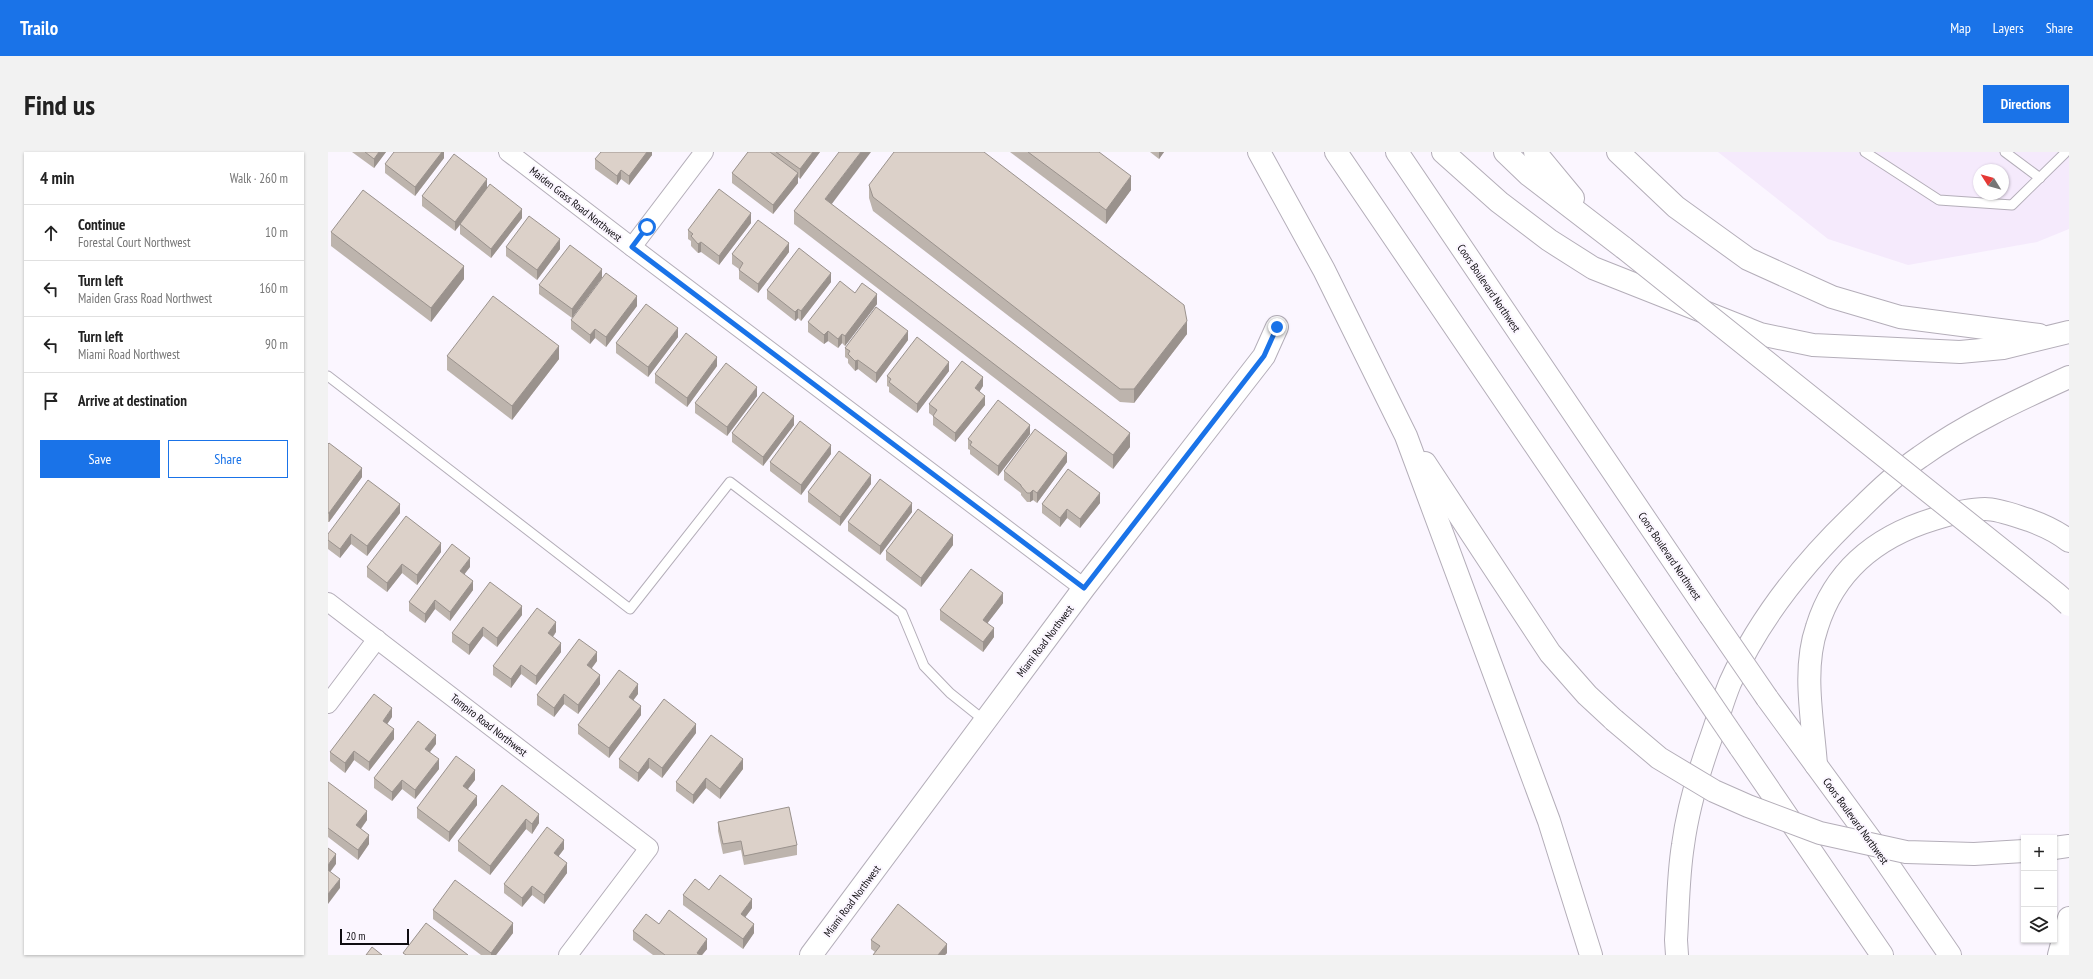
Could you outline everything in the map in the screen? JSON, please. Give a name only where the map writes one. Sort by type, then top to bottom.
[{"type":"main road","points":[[1259,152],[1324,270],[1406,436],[1482,646],[1549,821],[1591,955]]},
{"type":"main road","points":[[1336,152],[1882,955]]},
{"type":"main road","name":"Coors Boulevard Northwest","points":[[1397,152],[1767,698],[1950,955]]},
{"type":"main road","points":[[1443,152],[1499,202],[1549,240],[1593,268],[1760,334],[1813,345],[1960,352],[2003,348],[2060,334]]},
{"type":"main road","points":[[1505,152],[1529,176],[1624,248],[2058,594],[2069,605]]},
{"type":"main road","points":[[1535,152],[1597,227]]},
{"type":"main road","points":[[1618,152],[1676,207],[1748,259],[1832,297],[1900,317],[2060,334]]},
{"type":"main road","name":"Miami Road Northwest","points":[[811,955],[1084,588],[1264,356],[1277,327]]},
{"type":"main road","points":[[1677,955],[1676,940],[1682,846],[1690,807],[1703,758],[1730,683],[1770,612],[1803,567],[1844,524],[1881,489],[1919,457],[2000,409],[2069,377]]},
{"type":"main road","points":[[1406,436],[1550,653],[1587,695],[1659,758],[1714,791],[1748,806],[1820,833],[1906,852],[1974,854],[2021,851]]},
{"type":"main road","points":[[1816,766],[1810,691],[1810,657],[1816,627],[1828,599],[1844,575],[1863,555],[1886,538],[1914,526],[1950,514],[1986,509],[2016,516],[2042,525],[2069,541]]},
{"type":"main road","points":[[2057,848],[2069,846]]},
{"type":"main road","points":[[2059,955],[2069,918]]},
{"type":"street","name":"Maiden Grass Road Northwest","points":[[508,152],[1084,588]]},
{"type":"street","points":[[632,247],[704,152]]},
{"type":"street","name":"Tompiro Road Northwest","points":[[328,602],[649,848],[568,955]]},
{"type":"street","points":[[328,704],[377,639]]},
{"type":"lane","points":[[1865,152],[1939,200],[2012,204],[2065,152]]},
{"type":"lane","points":[[2006,152],[2040,178]]},
{"type":"lane","points":[[328,376],[630,609],[730,482],[902,613],[924,666],[950,693],[985,720]]},
{"type":"shaded area","points":[[1718,152],[2069,152],[2069,229],[2037,242],[1908,265],[1828,239]]},
{"type":"building","points":[[365,152],[379,152],[374,159]]},
{"type":"building","points":[[394,152],[442,152],[415,187],[385,164]]},
{"type":"building","points":[[601,152],[647,152],[629,176],[621,170],[617,176],[595,159]]},
{"type":"building","points":[[748,152],[770,152],[798,173],[773,205],[732,173]]},
{"type":"building","points":[[776,152],[813,152],[800,169]]},
{"type":"building","points":[[839,152],[861,152],[825,199],[1130,433],[1113,455],[794,211]]},
{"type":"building","points":[[894,152],[984,152],[1184,305],[1187,321],[1134,389],[1120,389],[873,197],[869,185]]},
{"type":"building","points":[[1028,152],[1099,152],[1131,176],[1106,210]]},
{"type":"building","points":[[454,154],[487,179],[455,222],[422,196]]},
{"type":"building","points":[[490,184],[522,209],[491,249],[460,224]]},
{"type":"building","points":[[719,189],[751,213],[719,256],[701,242],[698,244],[691,236],[693,234],[688,230]]},
{"type":"building","points":[[363,190],[464,266],[431,308],[331,232]]},
{"type":"building","points":[[529,216],[560,239],[537,270],[506,247]]},
{"type":"building","points":[[758,220],[789,243],[758,284],[739,270],[743,263],[732,254]]},
{"type":"building","points":[[570,245],[602,269],[572,309],[539,285]]},
{"type":"building","points":[[799,248],[831,273],[801,311],[798,309],[795,312],[767,290]]},
{"type":"building","points":[[606,273],[637,296],[606,337],[595,329],[590,335],[571,320]]},
{"type":"building","points":[[840,281],[855,293],[862,283],[877,294],[845,336],[842,334],[838,339],[828,331],[824,335],[808,322]]},
{"type":"building","points":[[493,296],[559,346],[512,406],[447,356]]},
{"type":"building","points":[[646,304],[678,328],[648,367],[616,343]]},
{"type":"building","points":[[876,307],[908,331],[876,373],[858,360],[855,361],[848,354],[850,351],[845,348]]},
{"type":"building","points":[[686,333],[717,357],[687,398],[655,374]]},
{"type":"building","points":[[917,337],[949,362],[917,404],[889,382],[891,379],[887,376]]},
{"type":"building","points":[[962,361],[983,377],[975,388],[985,396],[955,433],[933,416],[937,410],[929,404]]},
{"type":"building","points":[[726,363],[757,387],[727,427],[695,403]]},
{"type":"building","points":[[763,392],[794,416],[763,457],[732,433]]},
{"type":"building","points":[[998,400],[1030,425],[998,466],[970,445],[972,442],[968,439]]},
{"type":"building","points":[[800,421],[831,445],[801,485],[770,462]]},
{"type":"building","points":[[1035,429],[1067,453],[1037,493],[1033,490],[1030,493],[1027,493],[1021,485],[1004,471]]},
{"type":"building","points":[[329,443],[362,468],[328,513],[328,444]]},
{"type":"building","points":[[839,451],[871,475],[840,517],[808,492]]},
{"type":"building","points":[[1068,469],[1100,493],[1080,519],[1067,509],[1060,518],[1042,504]]},
{"type":"building","points":[[880,479],[912,503],[880,546],[848,522]]},
{"type":"building","points":[[368,480],[400,504],[367,546],[351,534],[340,549],[328,540],[328,534]]},
{"type":"building","points":[[918,509],[953,535],[921,578],[886,551]]},
{"type":"building","points":[[406,516],[441,543],[417,575],[402,564],[387,583],[367,567]]},
{"type":"building","points":[[452,544],[470,558],[460,571],[473,581],[450,612],[435,600],[425,614],[409,602]]},
{"type":"building","points":[[971,569],[1003,593],[983,620],[994,628],[983,642],[940,610]]},
{"type":"building","points":[[490,582],[522,606],[497,638],[483,627],[469,645],[452,633]]},
{"type":"building","points":[[537,608],[556,622],[548,633],[561,643],[536,676],[521,665],[511,679],[493,666]]},
{"type":"building","points":[[579,639],[597,652],[587,665],[600,675],[578,705],[564,694],[554,708],[537,695]]},
{"type":"building","points":[[619,670],[638,684],[629,697],[641,706],[609,748],[578,725]]},
{"type":"building","points":[[374,694],[392,708],[383,721],[394,729],[369,762],[354,751],[345,763],[330,752]]},
{"type":"building","points":[[664,699],[696,724],[662,768],[649,758],[638,773],[619,759]]},
{"type":"building","points":[[418,721],[436,735],[425,749],[439,759],[415,790],[402,780],[392,792],[374,778]]},
{"type":"building","points":[[711,735],[743,759],[720,789],[706,778],[693,795],[676,782]]},
{"type":"building","points":[[456,756],[475,770],[463,786],[477,796],[449,832],[417,808]]},
{"type":"building","points":[[328,782],[367,811],[356,825],[369,835],[358,850],[328,828]]},
{"type":"building","points":[[502,785],[539,814],[532,824],[526,819],[490,866],[458,841]]},
{"type":"building","points":[[789,807],[797,845],[744,856],[741,841],[723,844],[718,822]]},
{"type":"building","points":[[547,827],[564,840],[554,853],[567,863],[544,895],[532,886],[522,898],[504,884]]},
{"type":"building","points":[[328,848],[336,854],[328,865]]},
{"type":"building","points":[[328,870],[340,879],[328,894]]},
{"type":"building","points":[[720,875],[752,899],[741,914],[754,924],[743,939],[683,895],[695,879],[709,890]]},
{"type":"building","points":[[455,880],[513,923],[491,953],[433,910]]},
{"type":"building","points":[[898,904],[947,944],[938,955],[873,955],[880,946],[871,940]]},
{"type":"building","points":[[669,910],[707,939],[697,953],[700,955],[665,955],[633,931],[646,914],[659,924]]},
{"type":"building","points":[[426,923],[468,955],[406,955],[403,953]]},
{"type":"building","points":[[372,947],[382,955],[366,955]]},
{"type":"route","points":[[647,227],[632,247],[1084,588],[1264,356],[1277,327]]}]
